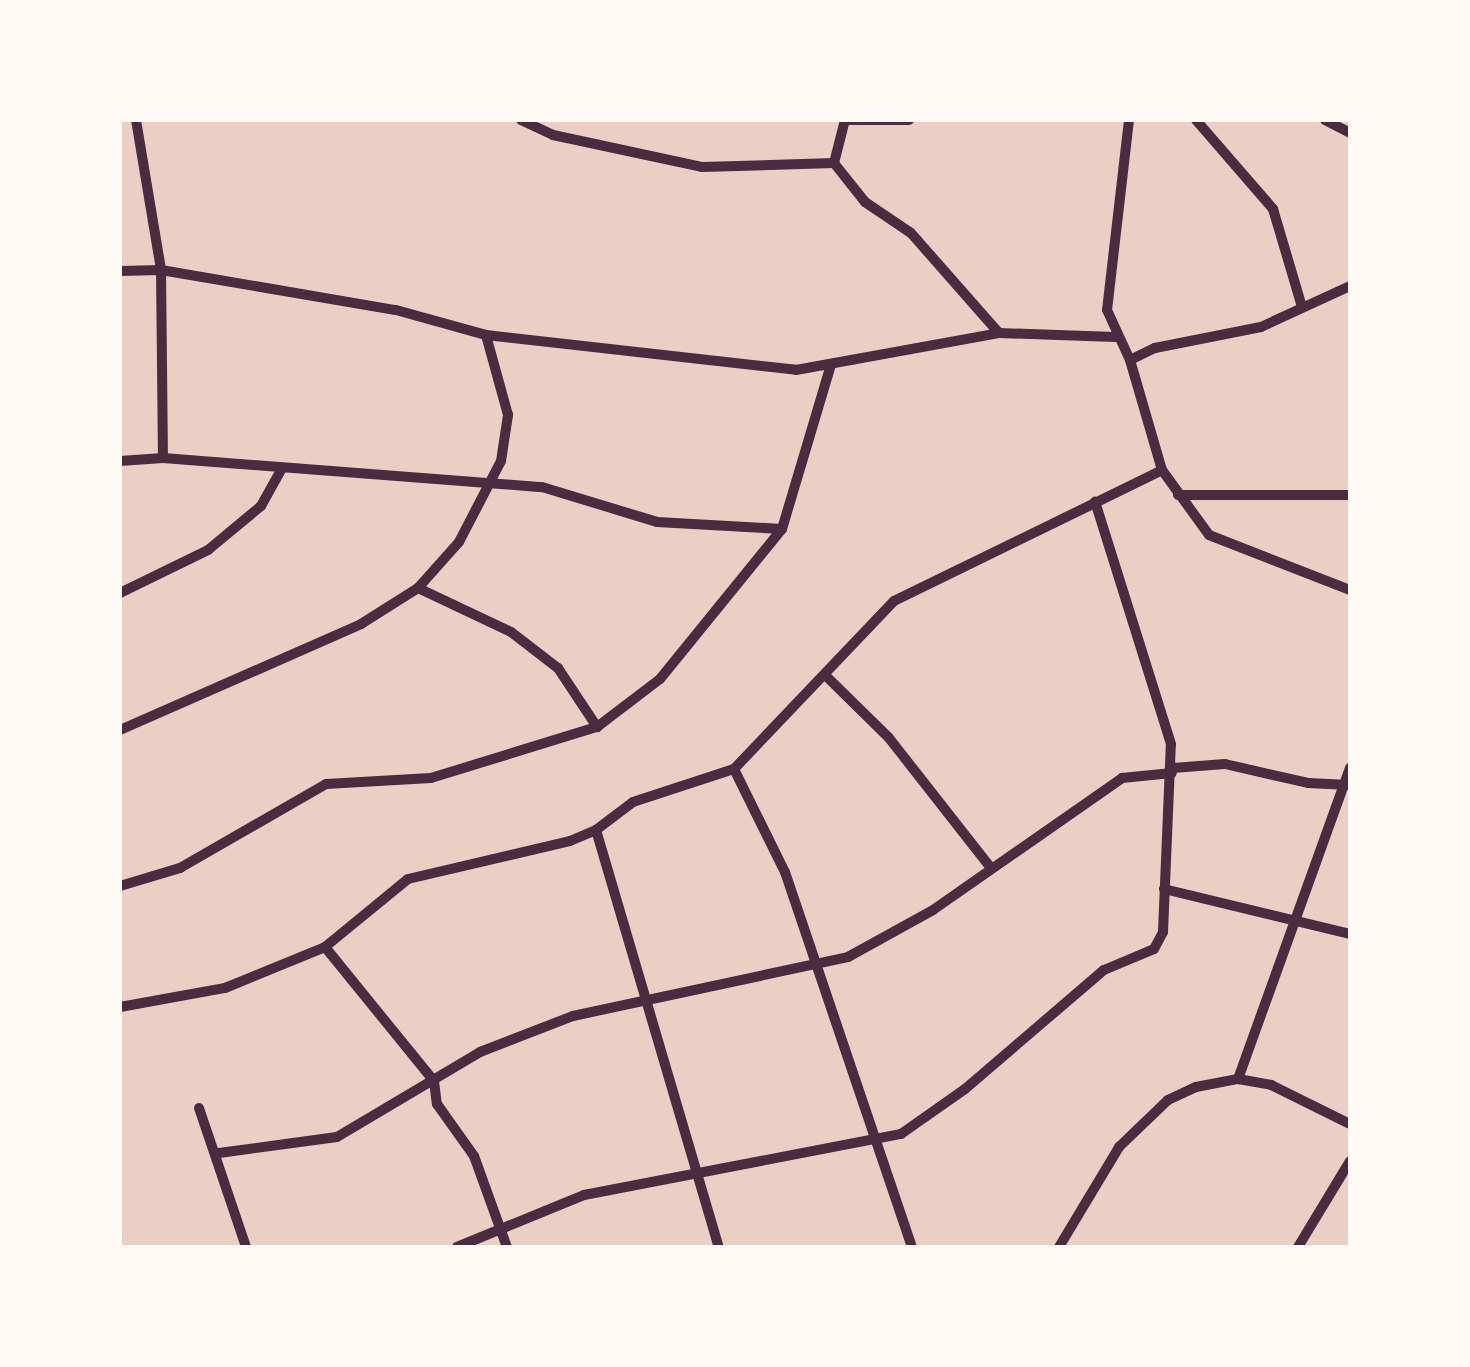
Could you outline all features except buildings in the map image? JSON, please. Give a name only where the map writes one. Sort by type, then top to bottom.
[{"type":"street","points":[[136,120],[160,270],[163,458]]},
{"type":"street","points":[[522,120],[553,134],[702,167],[834,164]]},
{"type":"street","points":[[834,164],[845,120],[909,120]]},
{"type":"street","points":[[1129,120],[1107,310],[1115,336],[1130,360],[1162,470],[1209,535],[1350,590]]},
{"type":"street","points":[[1196,120],[1272,210],[1302,306]]},
{"type":"street","points":[[1325,120],[1350,133]]},
{"type":"street","points":[[834,164],[865,202],[911,232],[999,332]]},
{"type":"street","points":[[120,271],[160,270],[332,304],[396,310],[486,335],[796,370],[830,368],[999,332],[1115,336]]},
{"type":"street","points":[[1130,360],[1155,348],[1261,327],[1350,286]]},
{"type":"street","points":[[120,730],[361,624],[418,588],[459,542],[494,484],[508,416],[486,335]]},
{"type":"street","points":[[120,886],[180,868],[326,784],[431,778],[597,726],[660,680],[782,528],[830,368]]},
{"type":"street","points":[[120,462],[163,458],[558,490],[657,522],[782,528]]},
{"type":"street","points":[[120,593],[208,550],[261,506],[281,470]]},
{"type":"street","points":[[120,1007],[226,988],[325,948],[408,878],[596,830],[633,802],[734,768],[826,676],[870,623],[916,586],[1162,470]]},
{"type":"street","points":[[1178,496],[1350,496]]},
{"type":"street","points":[[457,1247],[502,1225],[584,1195],[700,1170],[873,1143],[936,1112],[1104,970],[1154,949],[1163,932],[1173,770],[1095,502]]},
{"type":"street","points":[[418,588],[511,632],[558,668],[597,726]]},
{"type":"street","points":[[826,676],[888,738],[991,868]]},
{"type":"street","points":[[219,1153],[337,1138],[526,1032],[816,966],[892,936],[1122,778],[1224,764],[1308,783],[1347,784]]},
{"type":"street","points":[[734,768],[772,838],[873,1143],[912,1247]]},
{"type":"street","points":[[1238,1079],[1350,768]]},
{"type":"street","points":[[596,830],[700,1170],[719,1247]]},
{"type":"street","points":[[1164,889],[1350,934]]},
{"type":"street","points":[[325,948],[434,1081],[437,1104],[474,1156],[507,1247]]},
{"type":"street","points":[[1060,1247],[1119,1147],[1147,1116],[1196,1086],[1238,1079],[1303,1098],[1350,1124]]},
{"type":"street","points":[[199,1108],[219,1153],[246,1247]]},
{"type":"street","points":[[1298,1247],[1350,1162]]},
{"type":"shaded area","points":[[120,120],[1350,120],[1350,1247],[120,1247]]}]
